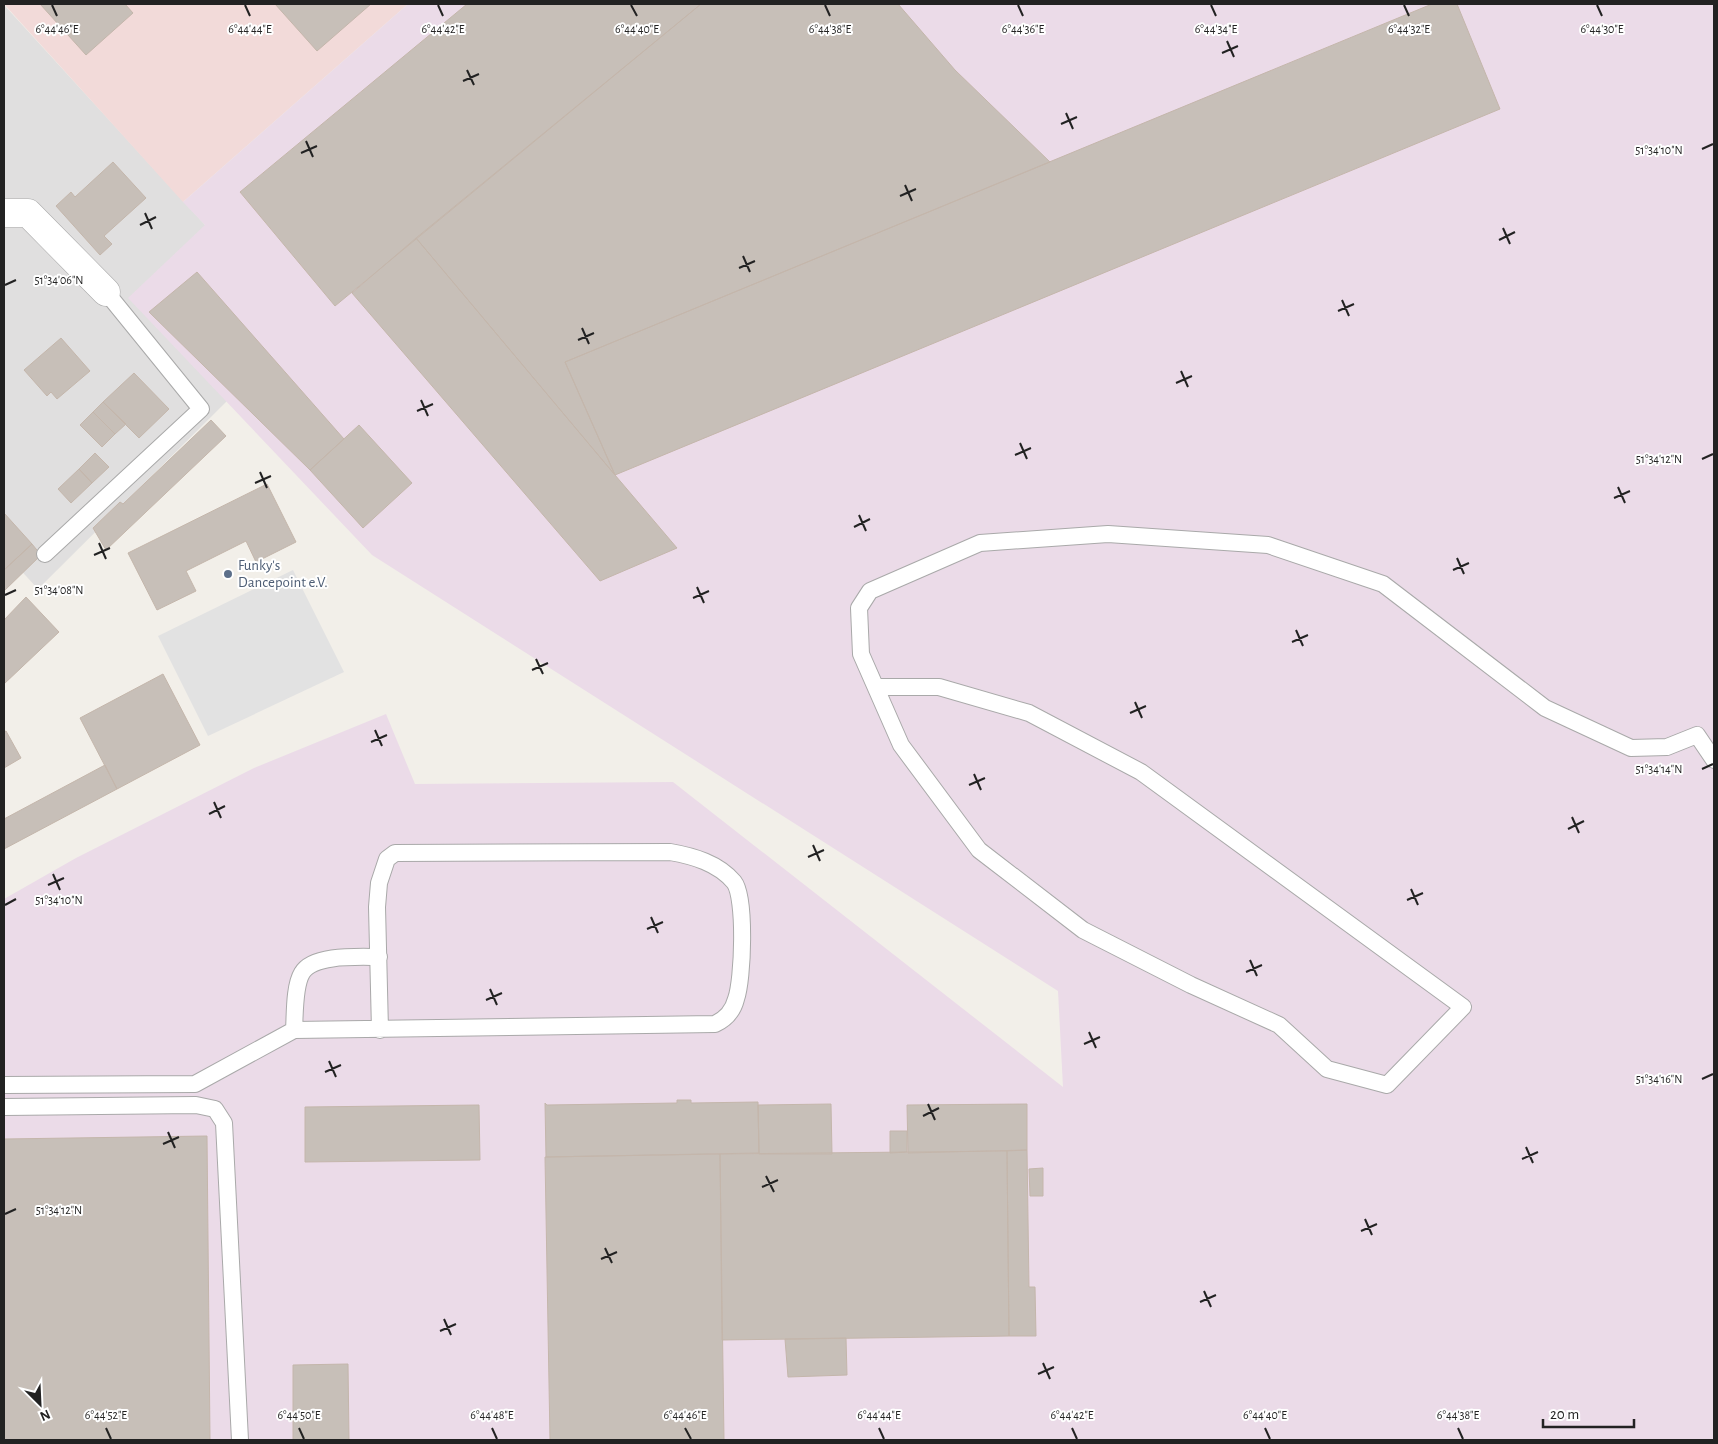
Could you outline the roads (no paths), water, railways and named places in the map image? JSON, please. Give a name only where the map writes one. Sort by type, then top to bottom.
[{"type":"street","points":[[4,213],[28,213],[106,292]]},
{"type":"lane","points":[[45,554],[202,409],[106,292]]},
{"type":"lane","points":[[876,687],[939,687],[1029,713],[1141,772],[1464,1008],[1387,1085],[1327,1070],[1279,1025],[1191,985],[1083,930],[979,850],[901,745],[861,654],[859,608],[870,591],[980,543],[1108,534],[1268,545],[1382,584],[1546,708],[1554,712],[1631,748],[1667,747],[1697,735],[1714,758]]},
{"type":"lane","points":[[4,1085],[195,1084],[294,1030],[380,1030],[715,1024],[728,1015],[737,998],[742,910],[740,895],[735,883],[720,870],[704,860],[670,852],[403,851],[395,853],[387,858],[379,883],[377,907],[380,1030]]},
{"type":"lane","points":[[294,1030],[300,978],[308,966],[335,958],[379,957]]},
{"type":"lane","points":[[4,1107],[196,1106],[215,1109],[224,1123],[240,1440]]},
{"type":"place","name":"Funky's Dancepoint e.V.","points":[[228,574]]}]
